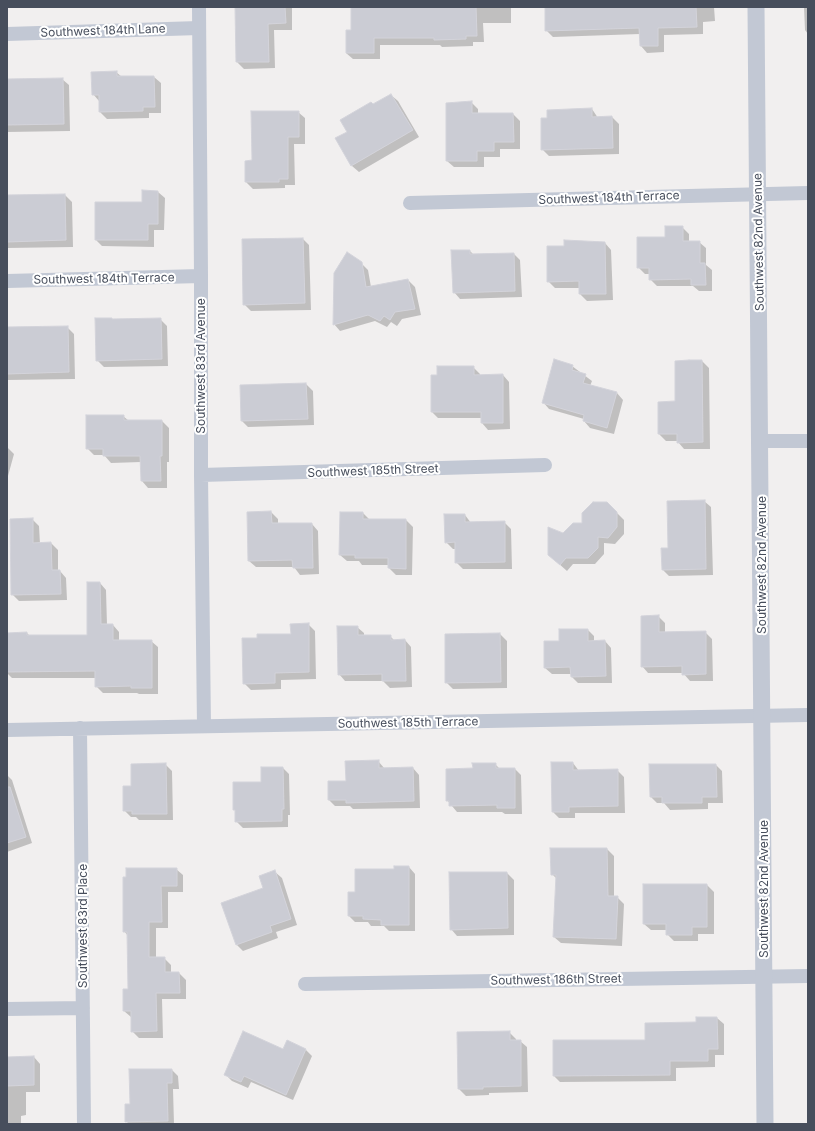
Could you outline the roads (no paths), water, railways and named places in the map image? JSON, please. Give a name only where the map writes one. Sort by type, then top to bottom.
[{"type":"street","name":"Southwest 83rd Avenue","points":[[199,7],[204,726]]},
{"type":"street","name":"Southwest 82nd Avenue","points":[[756,7],[761,441],[765,1124]]},
{"type":"street","name":"Southwest 184th Lane","points":[[7,34],[199,28]]},
{"type":"street","name":"Southwest 184th Terrace","points":[[410,203],[808,193]]},
{"type":"street","name":"Southwest 184th Terrace","points":[[7,281],[202,276]]},
{"type":"street","points":[[761,441],[808,441]]},
{"type":"street","name":"Southwest 185th Street","points":[[202,475],[545,465]]},
{"type":"street","name":"Southwest 185th Terrace","points":[[7,730],[808,715]]},
{"type":"street","name":"Southwest 83rd Place","points":[[80,728],[84,1124]]},
{"type":"street","name":"Southwest 186th Street","points":[[305,984],[808,976]]},
{"type":"street","points":[[7,1009],[83,1008]]}]
